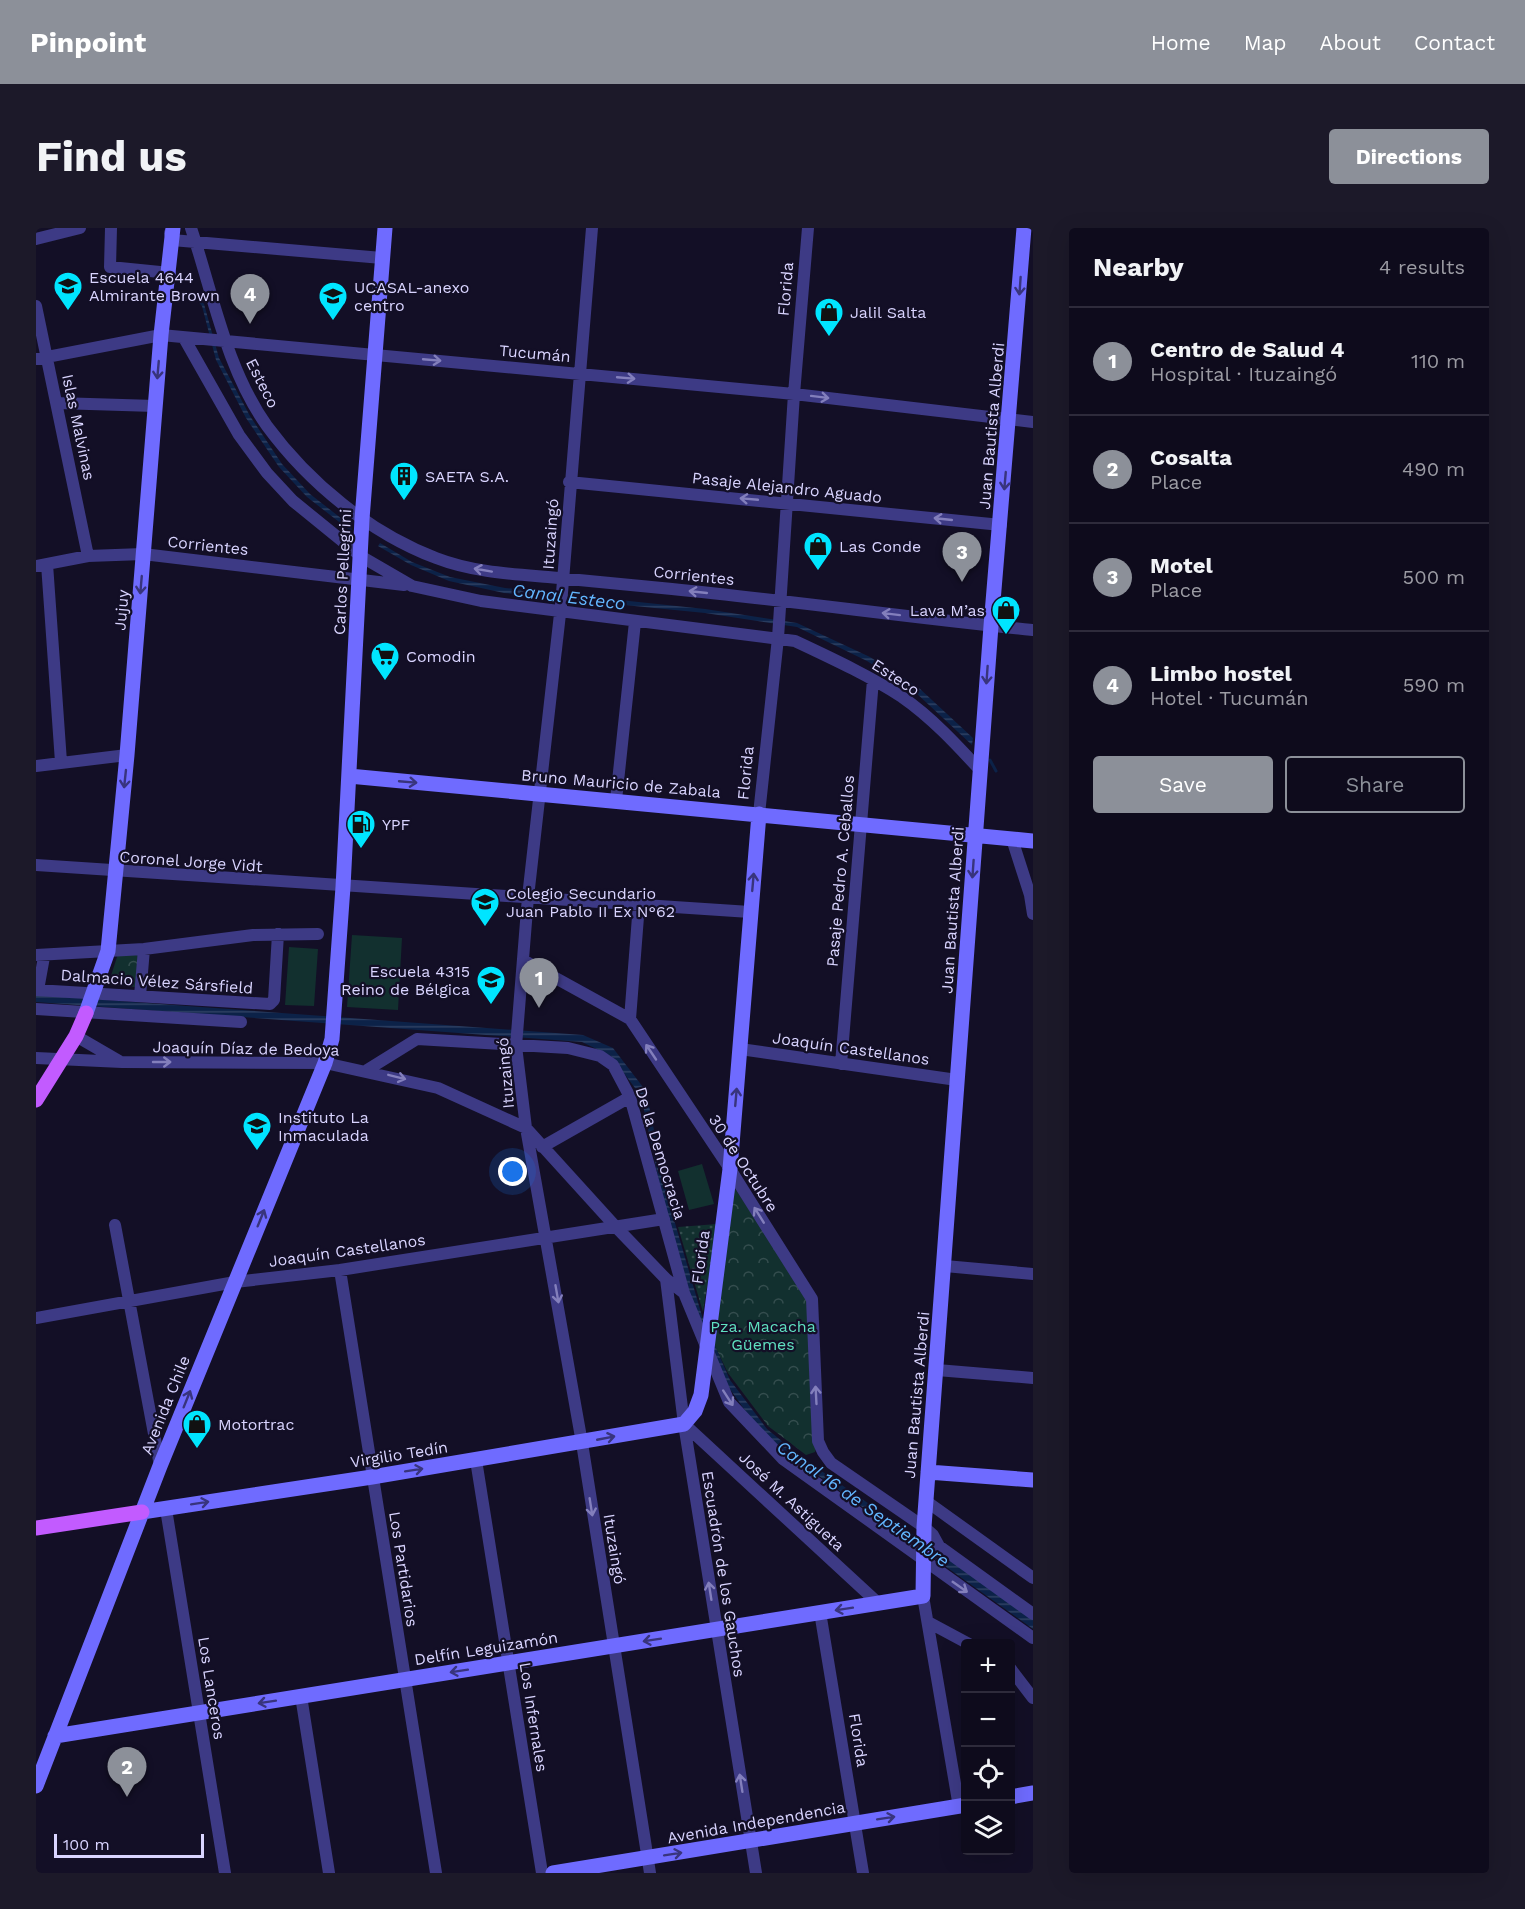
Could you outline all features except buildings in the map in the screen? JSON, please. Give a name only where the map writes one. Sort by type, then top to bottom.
[{"type":"main road","points":[[36,1100],[76,1036],[86,1013]]},
{"type":"main road","name":"Virgilio Tedín","points":[[36,1528],[142,1512]]},
{"type":"street","points":[[36,239],[76,228]]},
{"type":"street","points":[[111,228],[110,267],[170,273]]},
{"type":"street","name":"Carlos Pellegrini","points":[[332,1039],[350,776],[362,519],[373,355],[385,228]]},
{"type":"street","name":"Ituzaingó","points":[[592,228],[569,482],[561,608],[528,897],[516,1046],[526,1128],[582,1443],[649,1866]]},
{"type":"street","name":"Florida","points":[[706,1344],[730,1169],[750,912],[781,605],[794,394],[808,228]]},
{"type":"street","name":"Juan Bautista Alberdi","points":[[923,1596],[924,1527],[975,835],[1024,228]]},
{"type":"street","points":[[171,232],[382,258]]},
{"type":"street","name":"Jujuy","points":[[86,1013],[108,951],[127,755],[161,335],[170,273],[171,232]]},
{"type":"street","name":"Esteco","points":[[193,234],[223,342],[247,392],[267,425],[305,471],[362,519]]},
{"type":"street","name":"Islas Malvinas","points":[[36,306],[42,358],[57,403],[88,556]]},
{"type":"street","name":"Tucumán","points":[[42,358],[161,335],[794,394],[1033,422]]},
{"type":"street","points":[[184,338],[239,435],[267,473],[323,528],[362,557]]},
{"type":"street","points":[[57,403],[155,406]]},
{"type":"street","name":"Pasaje Alejandro Aguado","points":[[569,482],[1001,525]]},
{"type":"street","name":"Corrientes","points":[[362,519],[402,544],[438,559],[500,573],[563,583],[1033,630]]},
{"type":"street","name":"Corrientes","points":[[42,565],[88,556],[143,554],[412,586],[481,601],[561,608],[635,621],[778,635]]},
{"type":"street","name":"Corrientes","points":[[362,557],[412,586]]},
{"type":"street","points":[[42,565],[61,762]]},
{"type":"street","points":[[616,800],[635,621]]},
{"type":"street","name":"Esteco","points":[[778,635],[806,646],[903,698],[945,733],[980,770]]},
{"type":"street","name":"Pasaje Pedro A. Ceballos","points":[[841,1064],[873,680]]},
{"type":"street","points":[[36,766],[127,755]]},
{"type":"street","name":"Bruno Mauricio de Zabala","points":[[350,776],[1033,841]]},
{"type":"street","points":[[1012,839],[1030,895],[1033,914]]},
{"type":"street","name":"Coronel Jorge Vidt","points":[[36,865],[750,912]]},
{"type":"street","points":[[630,1019],[639,904]]},
{"type":"street","points":[[37,990],[40,956],[144,949],[278,934],[318,934]]},
{"type":"street","name":"Dalmacio Vélez Sársfield","points":[[37,990],[270,1004],[274,1000],[278,934]]},
{"type":"street","points":[[140,996],[144,949]]},
{"type":"street","name":"30 de Octubre","points":[[523,960],[630,1019],[730,1169],[812,1299],[819,1441],[823,1452],[831,1463],[924,1527]]},
{"type":"street","points":[[36,1009],[241,1022]]},
{"type":"street","points":[[76,1036],[122,1062]]},
{"type":"street","name":"Avenida Chile","points":[[36,1786],[160,1466],[325,1063],[332,1039]]},
{"type":"street","name":"De la Democracia","points":[[367,1070],[417,1039],[568,1048],[600,1056],[613,1065],[630,1097],[684,1293],[729,1402],[783,1459],[1033,1638]]},
{"type":"street","name":"Joaquín Castellanos","points":[[740,1049],[957,1080]]},
{"type":"street","name":"Joaquín Díaz de Bedoya","points":[[36,1058],[122,1062],[325,1063],[367,1070],[438,1088],[526,1128]]},
{"type":"street","points":[[542,1147],[630,1097]]},
{"type":"street","points":[[526,1128],[615,1226],[666,1279],[684,1293]]},
{"type":"street","name":"Joaquín Castellanos","points":[[36,1318],[235,1282],[340,1270],[664,1219]]},
{"type":"street","points":[[115,1225],[160,1466]]},
{"type":"street","points":[[945,1266],[1033,1274]]},
{"type":"street","name":"Los Partidarios","points":[[340,1270],[436,1873]]},
{"type":"street","name":"Escuadrón de los Gauchos","points":[[666,1279],[684,1424],[756,1873]]},
{"type":"street","points":[[684,1424],[695,1411],[701,1395],[706,1344]]},
{"type":"street","points":[[937,1370],[1033,1378]]},
{"type":"street","name":"Virgilio Tedín","points":[[142,1512],[582,1443],[684,1424]]},
{"type":"street","name":"José M. Astigueta","points":[[684,1424],[878,1603]]},
{"type":"street","name":"Los Infernales","points":[[476,1460],[542,1873]]},
{"type":"street","points":[[928,1472],[1033,1480]]},
{"type":"street","points":[[926,1501],[1033,1578]]},
{"type":"street","name":"Los Lanceros","points":[[166,1509],[225,1873]]},
{"type":"street","points":[[924,1527],[933,1535],[939,1546],[1033,1614]]},
{"type":"street","points":[[923,1596],[961,1801]]},
{"type":"street","name":"Delfín Leguizamón","points":[[55,1736],[923,1596]]},
{"type":"street","name":"Florida","points":[[820,1612],[863,1873]]},
{"type":"street","points":[[927,1622],[961,1640]]},
{"type":"street","points":[[1015,1673],[1033,1698]]},
{"type":"street","points":[[301,1696],[329,1873]]},
{"type":"street","points":[[1015,1796],[1033,1793]]},
{"type":"street","name":"Avenida Independencia","points":[[553,1873],[649,1866],[751,1841],[961,1806]]},
{"type":"green space","points":[[352,935],[402,938],[398,1010],[347,1007]]},
{"type":"green space","points":[[289,947],[318,949],[314,1006],[285,1005]]},
{"type":"green space","points":[[138,953],[136,987],[108,985],[118,954]]},
{"type":"green space","points":[[702,1164],[714,1204],[689,1210],[678,1171]]},
{"type":"green space","name":"Pza. Macacha Güemes","points":[[734,1187],[808,1299],[817,1443],[815,1452],[806,1455],[768,1426],[728,1373],[713,1342]]},
{"type":"green space","points":[[717,1224],[703,1312],[678,1227]]},
{"type":"water","points":[[198,297],[204,304],[219,358],[250,416],[282,464],[310,494],[351,526],[352,532],[307,497],[279,467],[246,418],[216,360],[202,306],[196,299]]},
{"type":"water","name":"Canal Esteco","points":[[380,543],[412,562],[450,577],[505,588],[705,609],[797,623],[870,657],[919,688],[973,738],[972,745],[915,692],[867,661],[797,627],[705,613],[504,593],[449,581],[411,565],[378,546]]},
{"type":"water","name":"Canal 16 de Septiembre","points":[[36,995],[583,1035],[613,1048],[646,1091],[668,1199],[702,1316],[730,1380],[767,1429],[804,1459],[1033,1617],[1033,1629],[763,1436],[725,1382],[698,1321],[663,1200],[641,1096],[611,1056],[582,1042],[36,1002]]},
{"type":"waterway","points":[[990,760],[996,771]]},
{"type":"place","name":"Escuela 4644 Almirante Brown","points":[[68,312]]},
{"type":"place","name":"UCASAL-anexo centro","points":[[333,322]]},
{"type":"place","name":"Limbo hostel","points":[[250,324]]},
{"type":"place","name":"Jalil Salta","points":[[829,338]]},
{"type":"place","name":"SAETA S.A.","points":[[404,502]]},
{"type":"place","name":"Las Conde","points":[[818,572]]},
{"type":"place","name":"Motel","points":[[962,582]]},
{"type":"place","name":"Lava M’as","points":[[1006,636]]},
{"type":"place","name":"Comodin","points":[[385,682]]},
{"type":"place","name":"YPF","points":[[361,850]]},
{"type":"place","name":"Colegio Secundario Juan Pablo II Ex N°62","points":[[485,928]]},
{"type":"place","name":"Escuela 4315 Reino de Bélgica","points":[[491,1006]]},
{"type":"place","name":"Centro de Salud 4","points":[[539,1008]]},
{"type":"place","name":"Instituto La Inmaculada","points":[[257,1152]]},
{"type":"place","name":"Motortrac","points":[[197,1450]]},
{"type":"place","name":"Cosalta","points":[[127,1797]]}]
